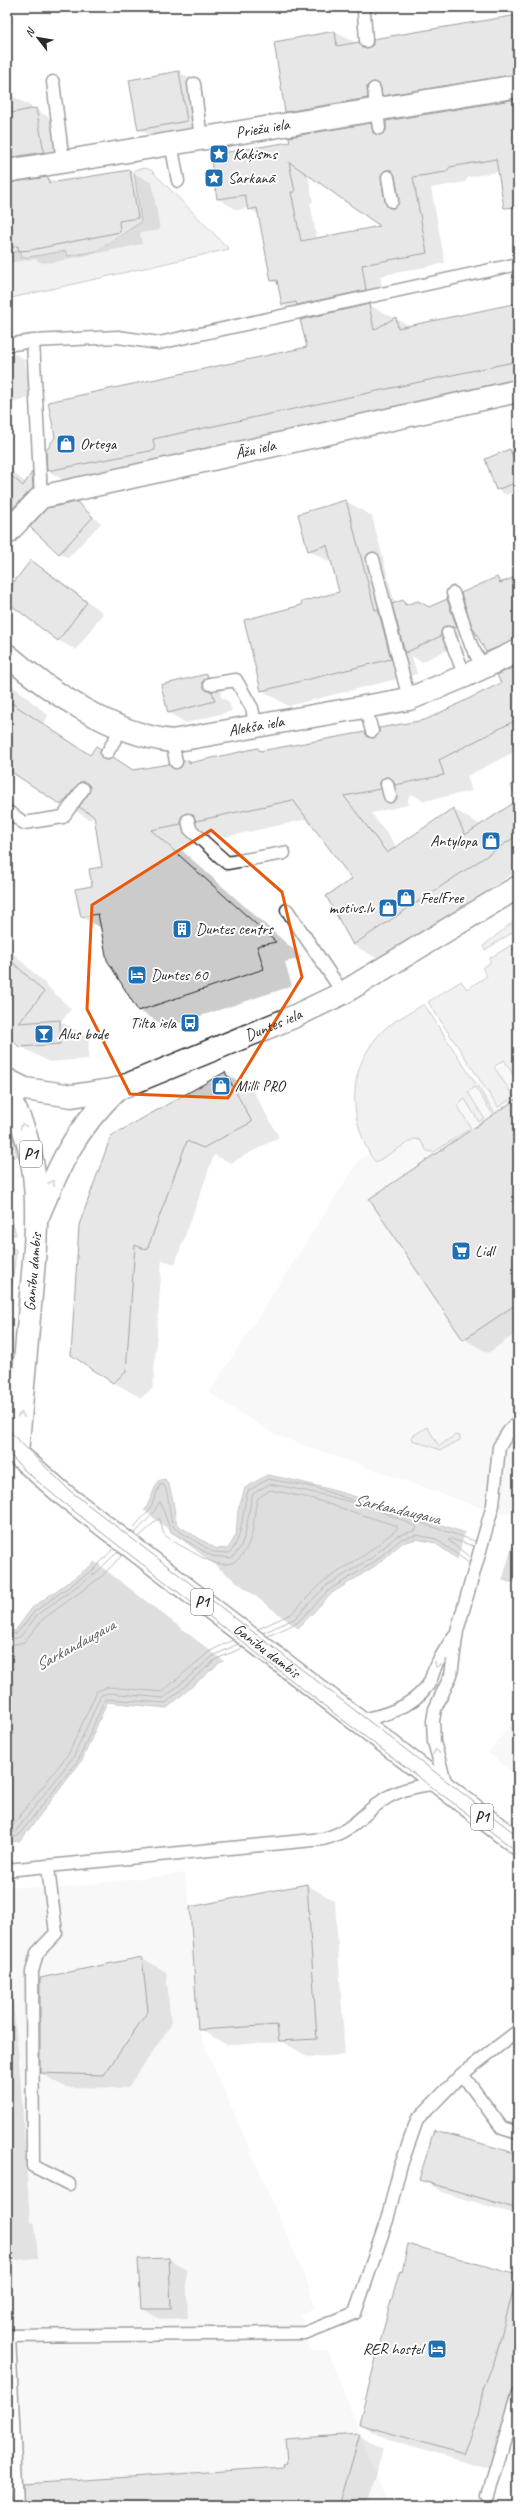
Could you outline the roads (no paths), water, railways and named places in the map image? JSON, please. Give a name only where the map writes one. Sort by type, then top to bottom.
[{"type":"main road","name":"Priežu iela","points":[[7,171],[518,86]]},
{"type":"main road","name":"Āžu iela","points":[[41,497],[518,391]]},
{"type":"main road","points":[[7,533],[41,497]]},
{"type":"main road","name":"Alekša iela","points":[[7,655],[28,673],[121,729],[154,739],[172,740],[256,727],[408,699],[474,672],[518,651]]},
{"type":"main road","name":"Duntes iela","points":[[7,1080],[25,1089],[72,1096],[117,1089],[293,1016],[343,993],[518,887]]},
{"type":"main road","points":[[37,1219],[71,1143],[92,1113],[117,1089]]},
{"type":"main road","name":"Ganību dambis","points":[[7,1095],[19,1115],[30,1148],[37,1219],[10,1456],[64,1495],[518,1844]]},
{"type":"lane","points":[[364,12],[366,41]]},
{"type":"lane","points":[[53,82],[62,162]]},
{"type":"lane","points":[[194,84],[200,139]]},
{"type":"lane","points":[[171,144],[178,181]]},
{"type":"lane","points":[[388,177],[392,201]]},
{"type":"lane","points":[[7,344],[33,341],[118,337],[159,343],[518,264]]},
{"type":"lane","points":[[33,341],[41,497]]},
{"type":"lane","points":[[373,559],[408,699]]},
{"type":"lane","points":[[453,593],[471,645],[474,672]]},
{"type":"lane","points":[[448,633],[474,672]]},
{"type":"lane","points":[[210,684],[236,680],[252,708],[256,727]]},
{"type":"lane","points":[[365,707],[372,731]]},
{"type":"lane","points":[[107,753],[121,729]]},
{"type":"lane","points":[[172,740],[176,762]]},
{"type":"lane","points":[[387,784],[390,796]]},
{"type":"lane","points":[[7,811],[24,823],[64,817],[83,789]]},
{"type":"lane","points":[[188,820],[190,830],[227,863],[284,853]]},
{"type":"lane","points":[[287,910],[343,993]]},
{"type":"lane","points":[[7,1870],[48,1868],[323,1839],[351,1828],[388,1797],[430,1784],[443,1787],[437,1759],[433,1721],[438,1702],[451,1675],[457,1631],[489,1520],[494,1498],[499,1447],[511,1428],[518,1422]]},
{"type":"lane","points":[[347,1714],[371,1718],[398,1709],[421,1693],[429,1683],[436,1666],[457,1631]]},
{"type":"lane","points":[[48,1868],[56,1933],[37,1953],[32,1972],[33,2166],[69,2184]]},
{"type":"lane","points":[[17,2506],[8,2336],[305,2333],[355,2313],[387,2220],[400,2168],[417,2120],[462,2074],[518,2031]]},
{"type":"lane","points":[[462,2074],[502,2128],[518,2133]]},
{"type":"lane","points":[[488,2496],[518,2396]]},
{"type":"water","name":"Sarkandaugava","points":[[267,1475],[298,1481],[360,1498],[512,1548],[518,1546],[518,1580],[510,1582],[473,1570],[435,1543],[417,1539],[402,1543],[375,1566],[332,1593],[299,1627],[219,1663],[167,1708],[107,1702],[82,1760],[20,1841],[7,1842],[7,1631],[15,1631],[32,1608],[92,1565],[146,1509],[158,1481],[165,1479],[168,1484],[172,1495],[177,1525],[215,1548],[228,1549],[236,1535],[238,1510],[245,1488]]},
{"type":"tram line","points":[[7,1429],[69,1490],[518,1836]]},
{"type":"tram line","points":[[7,1451],[23,1469],[61,1501],[335,1714],[518,1852]]},
{"type":"place","name":"Kaķisms","points":[[219,154]]},
{"type":"place","name":"Sarkanā","points":[[214,178]]},
{"type":"place","name":"Ortega","points":[[66,444]]},
{"type":"place","name":"Antylopa","points":[[491,841]]},
{"type":"place","name":"FeelFree","points":[[406,898]]},
{"type":"place","name":"motivs.lv","points":[[388,908]]},
{"type":"place","name":"Duntes centrs","points":[[182,929]]},
{"type":"place","name":"Duntes 60","points":[[137,975]]},
{"type":"place","name":"Tilta iela","points":[[190,1023]]},
{"type":"place","name":"Alus bode","points":[[44,1034]]},
{"type":"place","name":"Milli PRO","points":[[221,1086]]},
{"type":"place","name":"Lidl","points":[[461,1251]]},
{"type":"place","name":"RER hostel","points":[[437,2349]]}]
